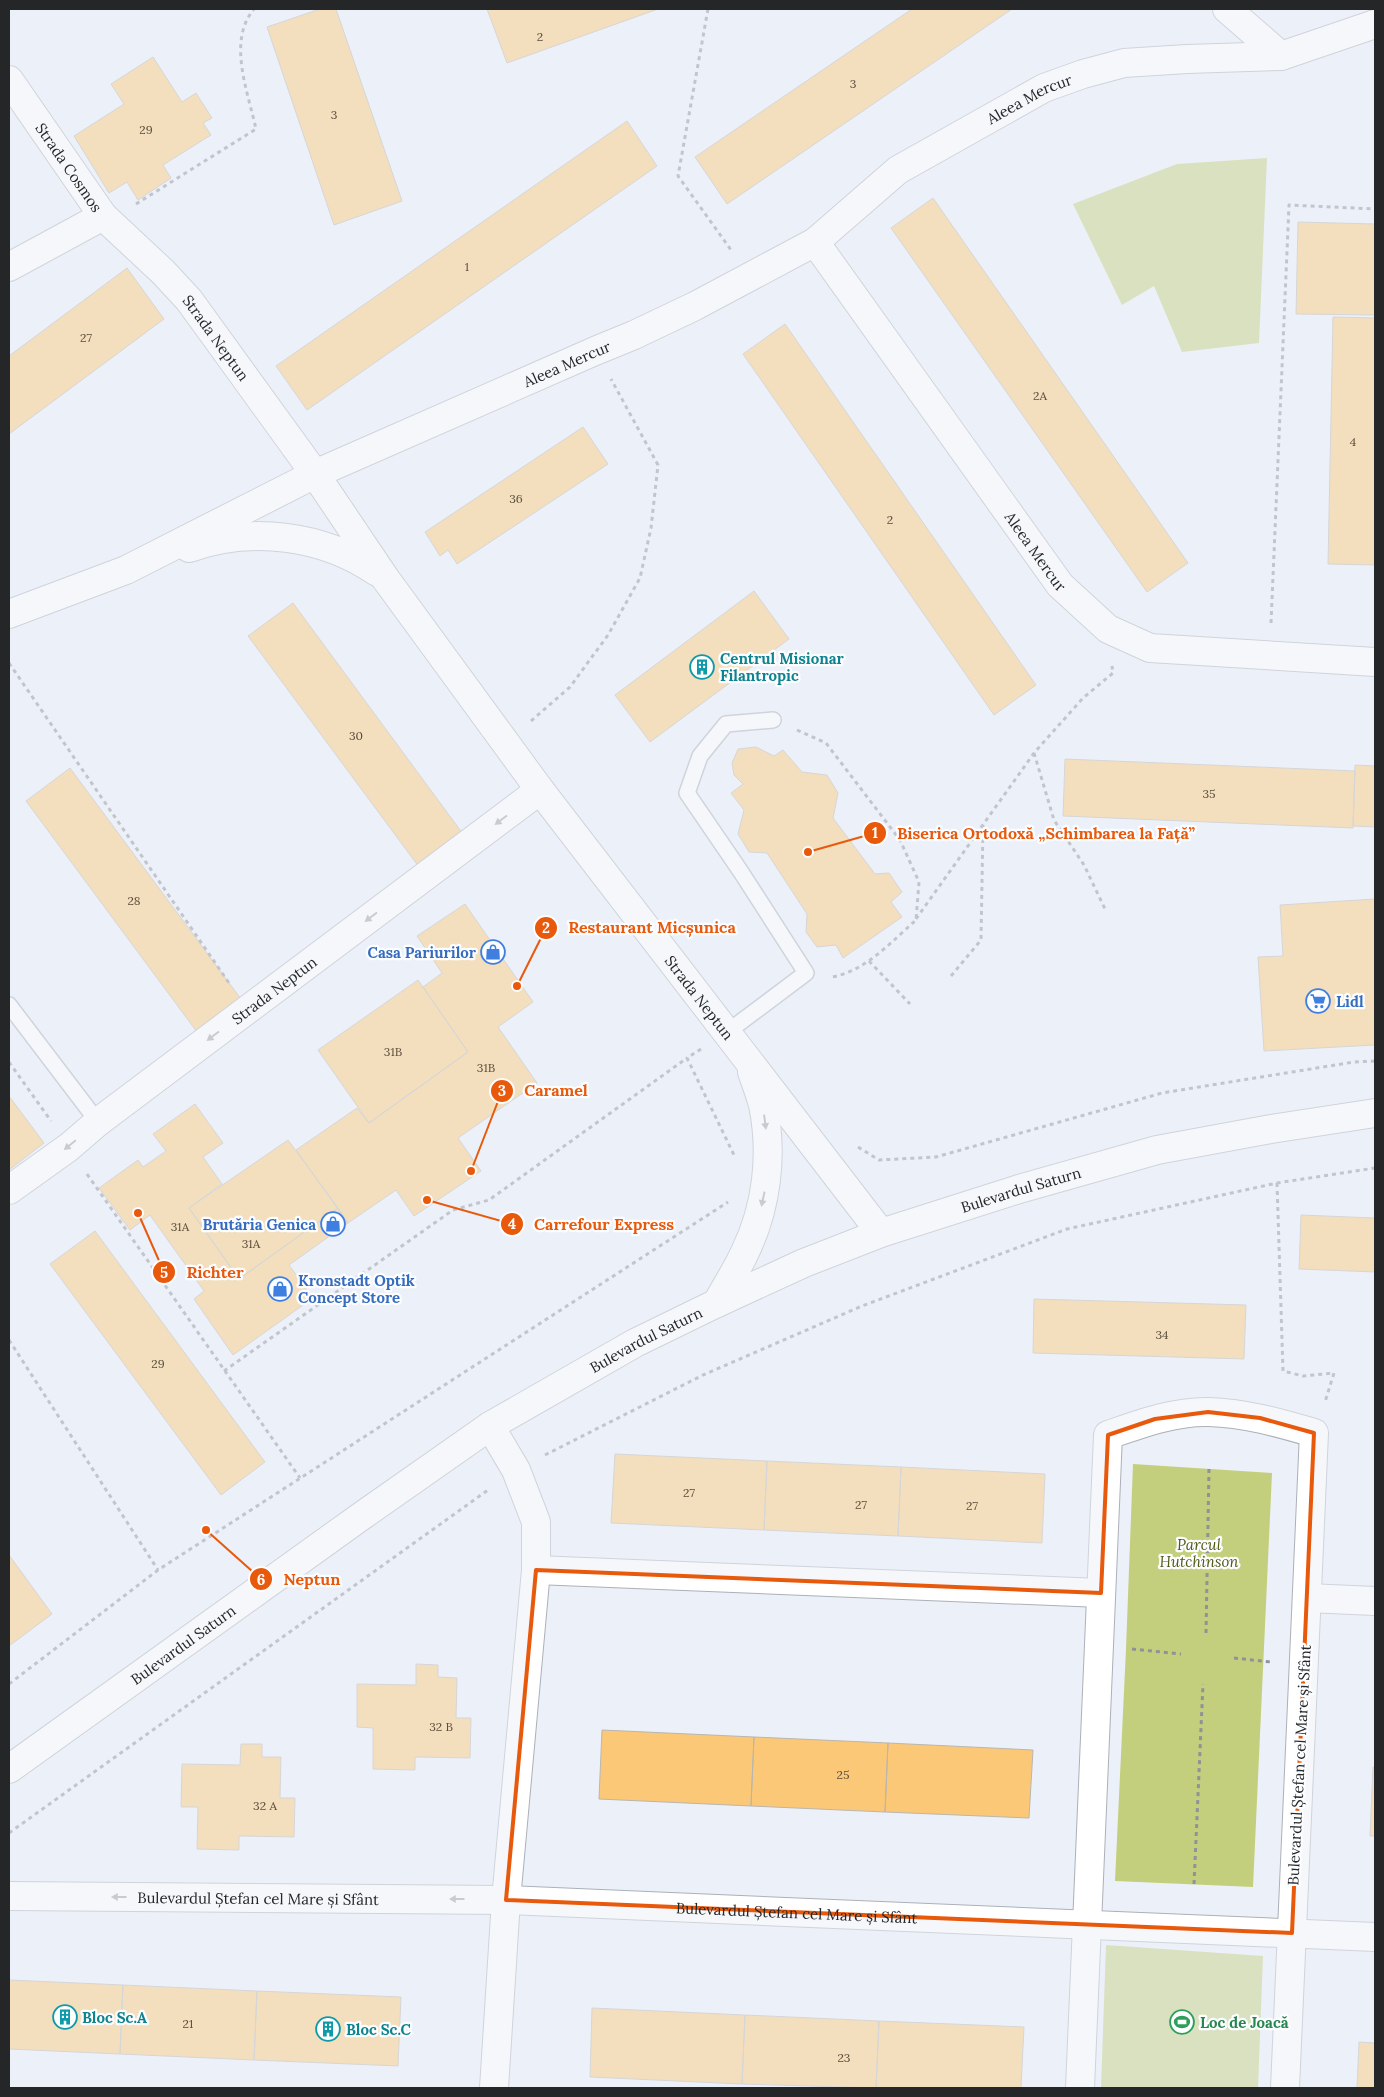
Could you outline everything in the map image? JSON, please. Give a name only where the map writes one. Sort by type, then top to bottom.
[{"type":"street","points":[[1227,9],[1281,56]]},
{"type":"street","name":"Aleea Mercur","points":[[315,474],[660,323],[750,277],[815,242],[898,170],[1044,88],[1083,74],[1124,63],[1281,56],[1375,24]]},
{"type":"street","name":"Strada Cosmos","points":[[9,80],[103,216],[9,267]]},
{"type":"street","name":"Strada Neptun","points":[[103,216],[190,300],[315,474],[385,578],[540,790],[882,1233]]},
{"type":"street","name":"Aleea Mercur","points":[[815,242],[1060,584],[1108,629],[1150,648],[1375,662]]},
{"type":"street","name":"Strada Neptun","points":[[126,570],[315,474]]},
{"type":"street","name":"Strada Neptun","points":[[9,614],[195,546],[238,538],[275,537],[305,540],[333,548],[359,560],[385,578]]},
{"type":"street","name":"Strada Neptun","points":[[9,1190],[69,1147],[98,1122],[540,790]]},
{"type":"street","name":"Strada Neptun","points":[[717,1303],[748,1245],[758,1220],[765,1186],[768,1150],[763,1105],[748,1061]]},
{"type":"street","name":"Bulevardul Saturn","points":[[9,1769],[338,1532],[490,1426],[635,1343],[717,1303],[804,1262],[882,1233],[1019,1189],[1157,1150],[1271,1129],[1375,1113]]},
{"type":"street","points":[[1080,2088],[1108,1435],[1155,1419],[1208,1412],[1260,1418],[1314,1433]]},
{"type":"street","points":[[490,1426],[516,1470],[536,1522],[536,1570],[506,1900],[494,2088]]},
{"type":"street","name":"Bulevardul Ștefan cel Mare și Sfânt","points":[[1285,2088],[1314,1433]]},
{"type":"street","points":[[536,1570],[1101,1593]]},
{"type":"street","points":[[1307,1598],[1375,1601]]},
{"type":"street","name":"Bulevardul Ștefan cel Mare și Sfânt","points":[[9,1896],[506,1900],[1375,1937]]},
{"type":"lane","points":[[726,1033],[806,973],[687,793],[700,756],[726,724],[773,720]]},
{"type":"lane","points":[[9,1006],[98,1122]]},
{"type":"path","points":[[103,216],[133,206],[256,129],[240,56],[244,25],[254,9]]},
{"type":"path","points":[[708,9],[678,176],[750,277]]},
{"type":"path","points":[[1270,656],[1289,205],[1375,208]]},
{"type":"path","points":[[506,743],[570,687],[608,635],[640,578],[651,528],[658,465],[595,351]]},
{"type":"path","points":[[806,973],[822,978],[845,975],[869,961],[916,920],[1034,753],[1083,698],[1113,673],[1108,629]]},
{"type":"path","points":[[9,663],[248,1010]]},
{"type":"path","points":[[773,720],[826,743],[900,840],[919,882],[916,920]]},
{"type":"path","points":[[1034,753],[1054,820],[1084,865],[1105,910]]},
{"type":"path","points":[[951,976],[981,940],[983,824]]},
{"type":"path","points":[[869,961],[910,1004]]},
{"type":"path","points":[[224,1371],[453,1210],[489,1200],[687,1058],[726,1033]]},
{"type":"path","points":[[687,1058],[734,1155],[733,1164]]},
{"type":"path","points":[[879,1160],[936,1157],[1162,1093],[1354,1062],[1375,1061]]},
{"type":"path","points":[[9,1062],[69,1147]]},
{"type":"path","points":[[9,1833],[516,1470],[702,1375],[862,1306],[1067,1229],[1277,1183],[1375,1168]]},
{"type":"path","points":[[88,1175],[300,1478]]},
{"type":"path","points":[[1277,1183],[1283,1371],[1303,1376],[1334,1373],[1314,1433]]},
{"type":"path","points":[[9,1684],[158,1570],[731,1200]]},
{"type":"path","points":[[9,1340],[158,1570]]},
{"type":"path","points":[[1206,1632],[1209,1469]]},
{"type":"path","points":[[1099,1652],[1126,1649],[1181,1654]]},
{"type":"path","points":[[1234,1658],[1304,1665]]},
{"type":"path","points":[[1194,1884],[1203,1684]]},
{"type":"highlighted area","points":[[1208,1412],[1260,1418],[1314,1433],[1292,1933],[506,1900],[536,1570],[1101,1593],[1108,1435],[1155,1419]]},
{"type":"green space","points":[[1267,158],[1259,343],[1182,352],[1154,286],[1122,305],[1073,204],[1177,164]]},
{"type":"green space","name":"Parcul Hutchinson","points":[[1133,1464],[1272,1473],[1253,1887],[1115,1881]]},
{"type":"green space","name":"Loc de Joacă","points":[[1106,1945],[1263,1956],[1258,2088],[1101,2088]]},
{"type":"building","points":[[320,9],[336,9],[402,201],[334,225],[267,27]]},
{"type":"building","points":[[487,9],[658,9],[507,63]]},
{"type":"building","points":[[912,9],[1012,9],[727,204],[695,157]]},
{"type":"building","points":[[153,57],[182,102],[196,93],[212,118],[203,123],[211,135],[163,165],[171,178],[138,200],[127,182],[109,193],[74,136],[124,104],[111,84]]},
{"type":"building","points":[[627,121],[657,166],[307,410],[276,366]]},
{"type":"building","points":[[933,198],[1188,563],[1147,592],[891,228]]},
{"type":"building","points":[[1298,222],[1375,224],[1375,315],[1296,314]]},
{"type":"building","points":[[127,268],[164,319],[9,434],[9,356]]},
{"type":"building","points":[[1333,317],[1375,318],[1375,565],[1328,564]]},
{"type":"building","points":[[785,324],[1036,685],[994,715],[743,354]]},
{"type":"building","points":[[583,427],[608,464],[457,564],[448,550],[440,556],[425,532]]},
{"type":"building","name":"Centrul Misionar Filantropic","points":[[754,591],[789,639],[650,742],[615,695]]},
{"type":"building","points":[[293,603],[463,834],[419,867],[248,636]]},
{"type":"building","points":[[756,747],[774,756],[783,750],[802,772],[827,775],[838,793],[833,818],[875,874],[889,873],[902,892],[891,902],[902,917],[843,958],[836,945],[817,947],[806,932],[807,914],[767,853],[749,852],[738,834],[744,810],[731,793],[743,784],[734,775],[732,763],[738,749]]},
{"type":"building","points":[[1065,759],[1355,771],[1353,828],[1063,816]]},
{"type":"building","points":[[1355,765],[1375,766],[1375,827],[1353,826]]},
{"type":"building","points":[[70,768],[241,999],[197,1032],[26,801]]},
{"type":"building","name":"Lidl","points":[[1375,899],[1375,1045],[1264,1051],[1258,957],[1283,956],[1280,905]]},
{"type":"building","points":[[465,904],[533,1002],[498,1027],[537,1083],[458,1138],[481,1171],[414,1216],[396,1190],[348,1223],[296,1150],[357,1108],[369,1123],[468,1052],[423,987],[442,973],[417,936]]},
{"type":"building","points":[[418,980],[468,1052],[369,1123],[318,1050]]},
{"type":"building","points":[[9,1096],[44,1143],[9,1170]]},
{"type":"building","points":[[195,1104],[223,1143],[203,1157],[222,1184],[189,1208],[239,1279],[338,1208],[348,1223],[289,1265],[313,1298],[233,1355],[194,1299],[204,1291],[150,1215],[130,1230],[99,1188],[138,1160],[143,1167],[166,1151],[153,1134]]},
{"type":"building","points":[[288,1140],[338,1208],[239,1279],[189,1208]]},
{"type":"building","points":[[1301,1215],[1375,1218],[1375,1272],[1299,1269]]},
{"type":"building","points":[[95,1231],[265,1462],[221,1495],[50,1264]]},
{"type":"building","points":[[1034,1299],[1246,1305],[1244,1359],[1033,1353]]},
{"type":"building","points":[[615,1454],[767,1461],[764,1530],[611,1523]]},
{"type":"building","points":[[767,1461],[901,1467],[898,1536],[764,1530]]},
{"type":"building","points":[[901,1467],[1045,1474],[1042,1543],[898,1536]]},
{"type":"building","points":[[9,1555],[52,1614],[9,1646]]},
{"type":"building","points":[[416,1664],[438,1665],[438,1677],[457,1678],[456,1718],[471,1718],[470,1758],[415,1757],[415,1770],[373,1769],[373,1728],[357,1727],[357,1684],[416,1685]]},
{"type":"building","points":[[602,1730],[754,1737],[751,1806],[599,1799]]},
{"type":"building","points":[[754,1737],[888,1743],[885,1812],[751,1806]]},
{"type":"building","points":[[888,1743],[1033,1750],[1029,1818],[885,1812]]},
{"type":"building","points":[[241,1744],[262,1744],[262,1757],[281,1757],[280,1798],[295,1798],[294,1837],[239,1836],[239,1850],[197,1849],[198,1807],[181,1807],[182,1764],[240,1765]]},
{"type":"building","points":[[1373,1767],[1375,1767],[1375,1836],[1370,1836]]},
{"type":"building","name":"Bloc Sc.A","points":[[9,1980],[123,1985],[120,2054],[9,2049]]},
{"type":"building","points":[[123,1985],[257,1991],[254,2060],[120,2054]]},
{"type":"building","name":"Bloc Sc.C","points":[[257,1991],[401,1997],[398,2066],[254,2060]]},
{"type":"building","points":[[592,2008],[745,2015],[742,2084],[590,2077]]},
{"type":"building","points":[[745,2015],[879,2021],[876,2088],[742,2084]]},
{"type":"building","points":[[879,2021],[1024,2027],[1021,2088],[876,2088]]},
{"type":"building","points":[[1359,2042],[1375,2043],[1375,2088],[1357,2088]]},
{"type":"place","name":"Centrul Misionar Filantropic","points":[[702,667]]},
{"type":"place","name":"Biserica Ortodoxă „Schimbarea la Față”","points":[[808,852]]},
{"type":"place","name":"Casa Pariurilor","points":[[493,952]]},
{"type":"place","name":"Restaurant Micșunica","points":[[517,986]]},
{"type":"place","name":"Lidl","points":[[1318,1001]]},
{"type":"place","name":"Caramel","points":[[471,1171]]},
{"type":"place","name":"Carrefour Express","points":[[427,1200]]},
{"type":"place","name":"Richter","points":[[138,1213]]},
{"type":"place","name":"Brutăria Genica","points":[[333,1224]]},
{"type":"place","name":"Kronstadt Optik Concept Store","points":[[280,1289]]},
{"type":"place","name":"Neptun","points":[[206,1530]]},
{"type":"place","name":"Bloc Sc.A","points":[[65,2017]]},
{"type":"place","name":"Loc de Joacă","points":[[1182,2022]]},
{"type":"place","name":"Bloc Sc.C","points":[[328,2029]]}]
